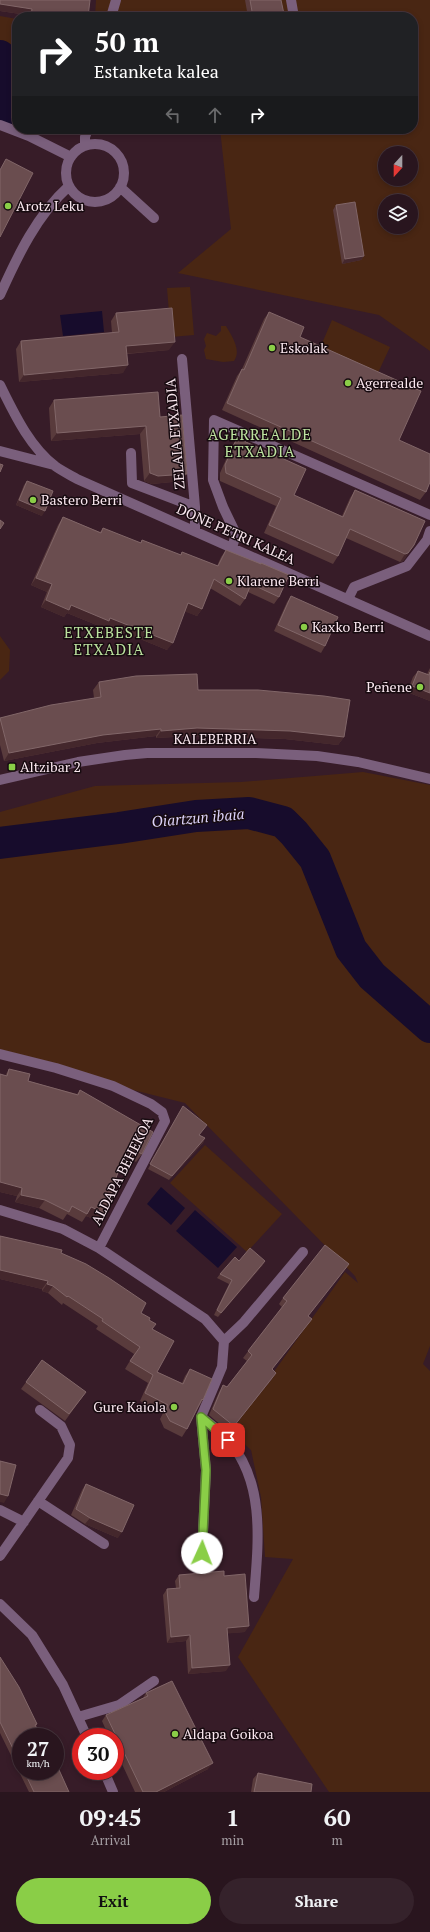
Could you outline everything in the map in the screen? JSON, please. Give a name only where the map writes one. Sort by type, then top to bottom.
[{"type":"street","points":[[112,12],[116,0]]},
{"type":"street","points":[[291,0],[293,12]]},
{"type":"street","points":[[0,125],[12,130]]},
{"type":"street","points":[[23,134],[71,157]]},
{"type":"street","points":[[85,146],[86,134]]},
{"type":"street","points":[[95,144],[105,146],[114,151],[120,159],[123,168],[123,178],[120,187],[113,195],[105,200],[95,202],[85,200],[75,194],[69,186],[66,171],[71,157],[76,151],[85,146],[95,144]]},
{"type":"street","points":[[0,295],[37,222],[54,200],[69,186]]},
{"type":"street","points":[[120,187],[154,218]]},
{"type":"street","name":"ZELAIA ETXADIA","points":[[182,359],[195,507],[195,532]]},
{"type":"street","name":"DONE PETRI KALEA","points":[[0,385],[14,414],[26,433],[41,452],[55,466],[77,479],[430,636]]},
{"type":"street","points":[[232,548],[236,534],[223,507],[213,480],[214,420],[430,515]]},
{"type":"street","name":"DONE PETRI KALEA","points":[[0,451],[55,466]]},
{"type":"street","name":"ZELAIA ETXADIA","points":[[131,453],[132,483],[195,507]]},
{"type":"street","points":[[348,599],[354,587],[407,566],[427,540],[430,531]]},
{"type":"street","name":"KALEBERRIA","points":[[0,780],[78,762],[147,753],[240,753],[316,756],[358,762],[430,779]]},
{"type":"street","name":"ALDAPA BEHEKOA","points":[[0,1054],[56,1068],[113,1086],[151,1104],[162,1112],[165,1121],[99,1248]]},
{"type":"street","name":"ALDAPA BEHEKOA","points":[[0,1210],[63,1229],[99,1248],[205,1319],[224,1341]]},
{"type":"street","points":[[202,1553],[206,1470],[201,1417],[222,1367],[224,1341],[244,1322],[303,1252]]},
{"type":"street","points":[[0,1556],[68,1458],[70,1445],[61,1426],[40,1410]]},
{"type":"street","points":[[201,1417],[228,1440],[244,1463],[252,1486],[257,1524],[258,1552],[254,1597]]},
{"type":"street","points":[[38,1501],[104,1544]]},
{"type":"street","points":[[0,1510],[24,1522]]},
{"type":"street","points":[[0,1604],[32,1635],[64,1685],[84,1728]]},
{"type":"street","points":[[78,1717],[119,1706],[154,1681]]},
{"type":"street","points":[[108,1780],[113,1792]]},
{"type":"shaded area","points":[[96,0],[430,0],[430,351],[379,315],[178,273],[231,229],[221,134],[418,134],[418,12],[95,12]]},
{"type":"shaded area","points":[[0,16],[12,18],[12,110],[0,105]]},
{"type":"shaded area","points":[[190,287],[194,335],[171,337],[167,288]]},
{"type":"shaded area","points":[[102,311],[104,332],[63,336],[60,315]]},
{"type":"shaded area","points":[[332,320],[390,347],[377,375],[320,348]]},
{"type":"shaded area","points":[[221,326],[226,326],[235,343],[237,352],[234,361],[223,362],[206,359],[204,350],[206,346],[204,339],[207,333],[216,336],[221,331]]},
{"type":"shaded area","points":[[0,636],[10,650],[9,671],[0,680]]},
{"type":"shaded area","points":[[363,772],[430,785],[430,1346],[423,1364],[430,1371],[430,1792],[329,1792],[238,1657],[293,1559],[265,1557],[261,1497],[251,1450],[231,1432],[345,1272],[358,1283],[355,1276],[185,1103],[109,1084],[0,1052],[0,812],[95,786],[241,782]]},
{"type":"shaded area","points":[[205,1145],[282,1214],[247,1252],[170,1183]]},
{"type":"shaded area","points":[[161,1187],[185,1208],[171,1225],[147,1204]]},
{"type":"shaded area","points":[[195,1210],[237,1247],[218,1268],[176,1231]]},
{"type":"building","points":[[0,0],[90,0],[89,12],[32,12],[32,9],[0,4]]},
{"type":"building","points":[[250,0],[281,0],[284,12],[252,12]]},
{"type":"building","name":"Arotz Leku","points":[[6,159],[33,173],[0,237],[0,170]]},
{"type":"building","points":[[355,202],[364,256],[345,259],[336,205]]},
{"type":"building","points":[[172,308],[175,342],[126,346],[128,365],[24,375],[21,341],[119,332],[116,313]]},
{"type":"building","points":[[269,312],[304,327],[300,337],[421,391],[399,440],[430,454],[430,482],[426,492],[227,403],[242,369],[244,370]]},
{"type":"building","points":[[158,392],[160,417],[182,415],[187,474],[158,476],[150,473],[146,426],[57,433],[54,400]]},
{"type":"building","points":[[237,438],[306,469],[294,495],[343,517],[355,490],[425,521],[414,545],[408,553],[405,554],[350,529],[338,556],[269,525],[281,498],[226,473],[225,465]]},
{"type":"building","points":[[0,464],[3,465],[0,472]]},
{"type":"building","name":"Bastero Berri","points":[[27,481],[53,491],[45,511],[19,500]]},
{"type":"building","points":[[63,517],[101,533],[103,528],[141,543],[142,540],[181,555],[182,552],[218,566],[226,550],[289,575],[279,597],[251,584],[245,599],[214,579],[202,609],[188,603],[173,643],[110,618],[109,621],[71,605],[69,610],[46,600],[52,584],[36,578]]},
{"type":"building","points":[[0,520],[4,523],[0,529]]},
{"type":"building","name":"Kaxko Berri","points":[[291,596],[338,617],[325,646],[278,625]]},
{"type":"building","points":[[418,671],[429,675],[430,672],[430,693],[412,686]]},
{"type":"building","points":[[197,674],[198,690],[258,690],[350,700],[344,737],[290,731],[197,728],[161,731],[161,729],[103,735],[9,753],[0,718],[51,705],[101,697],[99,682],[136,676]]},
{"type":"building","points":[[9,1069],[30,1074],[28,1081],[78,1095],[80,1090],[153,1132],[142,1154],[132,1149],[124,1165],[121,1164],[111,1192],[114,1194],[105,1213],[91,1207],[87,1214],[72,1206],[69,1212],[45,1200],[21,1195],[22,1188],[0,1182],[0,1074],[7,1076]]},
{"type":"building","points":[[183,1106],[207,1125],[199,1135],[205,1138],[172,1176],[150,1164]]},
{"type":"building","points":[[0,1236],[62,1250],[61,1253],[86,1264],[146,1303],[141,1313],[150,1318],[149,1320],[156,1324],[152,1329],[174,1341],[157,1372],[183,1384],[190,1369],[212,1379],[203,1400],[202,1399],[187,1429],[170,1421],[165,1412],[168,1405],[145,1393],[153,1375],[130,1361],[140,1347],[102,1321],[103,1319],[68,1296],[67,1297],[53,1286],[47,1284],[48,1281],[0,1270]]},
{"type":"building","points":[[325,1245],[349,1264],[308,1316],[312,1319],[272,1369],[276,1373],[234,1426],[213,1409],[223,1385],[227,1387],[252,1355],[248,1351],[287,1301],[283,1298]]},
{"type":"building","points":[[250,1248],[265,1261],[221,1313],[217,1310],[232,1280],[220,1274],[235,1257],[239,1261]]},
{"type":"building","points":[[42,1360],[86,1392],[69,1414],[26,1382]]},
{"type":"building","points":[[0,1461],[16,1465],[8,1496],[0,1494]]},
{"type":"building","points":[[86,1484],[134,1505],[122,1532],[90,1518],[76,1509]]},
{"type":"building","points":[[224,1571],[224,1576],[245,1574],[249,1626],[227,1628],[230,1665],[192,1668],[190,1635],[171,1637],[167,1589],[180,1588],[179,1575]]},
{"type":"building","points":[[0,1657],[19,1687],[37,1724],[35,1725],[37,1728],[12,1728],[12,1747],[0,1722]]},
{"type":"building","points":[[172,1681],[213,1763],[156,1792],[143,1792],[124,1752],[124,1728],[112,1728],[106,1715],[148,1696],[146,1693]]},
{"type":"building","points":[[258,1773],[312,1784],[311,1792],[254,1792]]},
{"type":"building","points":[[28,1780],[64,1780],[69,1792],[34,1792]]},
{"type":"waterway","points":[[0,56],[4,60],[10,89],[0,114]]},
{"type":"waterway","name":"Oiartzun ibaia","points":[[0,843],[119,828],[196,816],[249,813],[283,822],[315,859],[351,949],[372,976],[430,1027]]},
{"type":"place","name":"Arotz Leku","points":[[8,206]]},
{"type":"place","name":"Eskolak","points":[[272,348]]},
{"type":"place","name":"Agerrealde","points":[[348,383]]},
{"type":"place","name":"Bastero Berri","points":[[33,500]]},
{"type":"place","name":"Klarene Berri","points":[[229,581]]},
{"type":"place","name":"Kaxko Berri","points":[[304,627]]},
{"type":"place","name":"Peñene","points":[[420,687]]},
{"type":"place","name":"Altzibar 2","points":[[12,767]]},
{"type":"place","name":"Gure Kaiola","points":[[174,1407]]},
{"type":"place","name":"Aldapa Goikoa","points":[[175,1734]]},
{"type":"district","name":"AGERREALDE ETXADIA","points":[[260,444]]},
{"type":"district","name":"ETXEBESTE ETXADIA","points":[[109,642]]},
{"type":"route","points":[[202,1553],[206,1470],[201,1417],[228,1440]]}]
